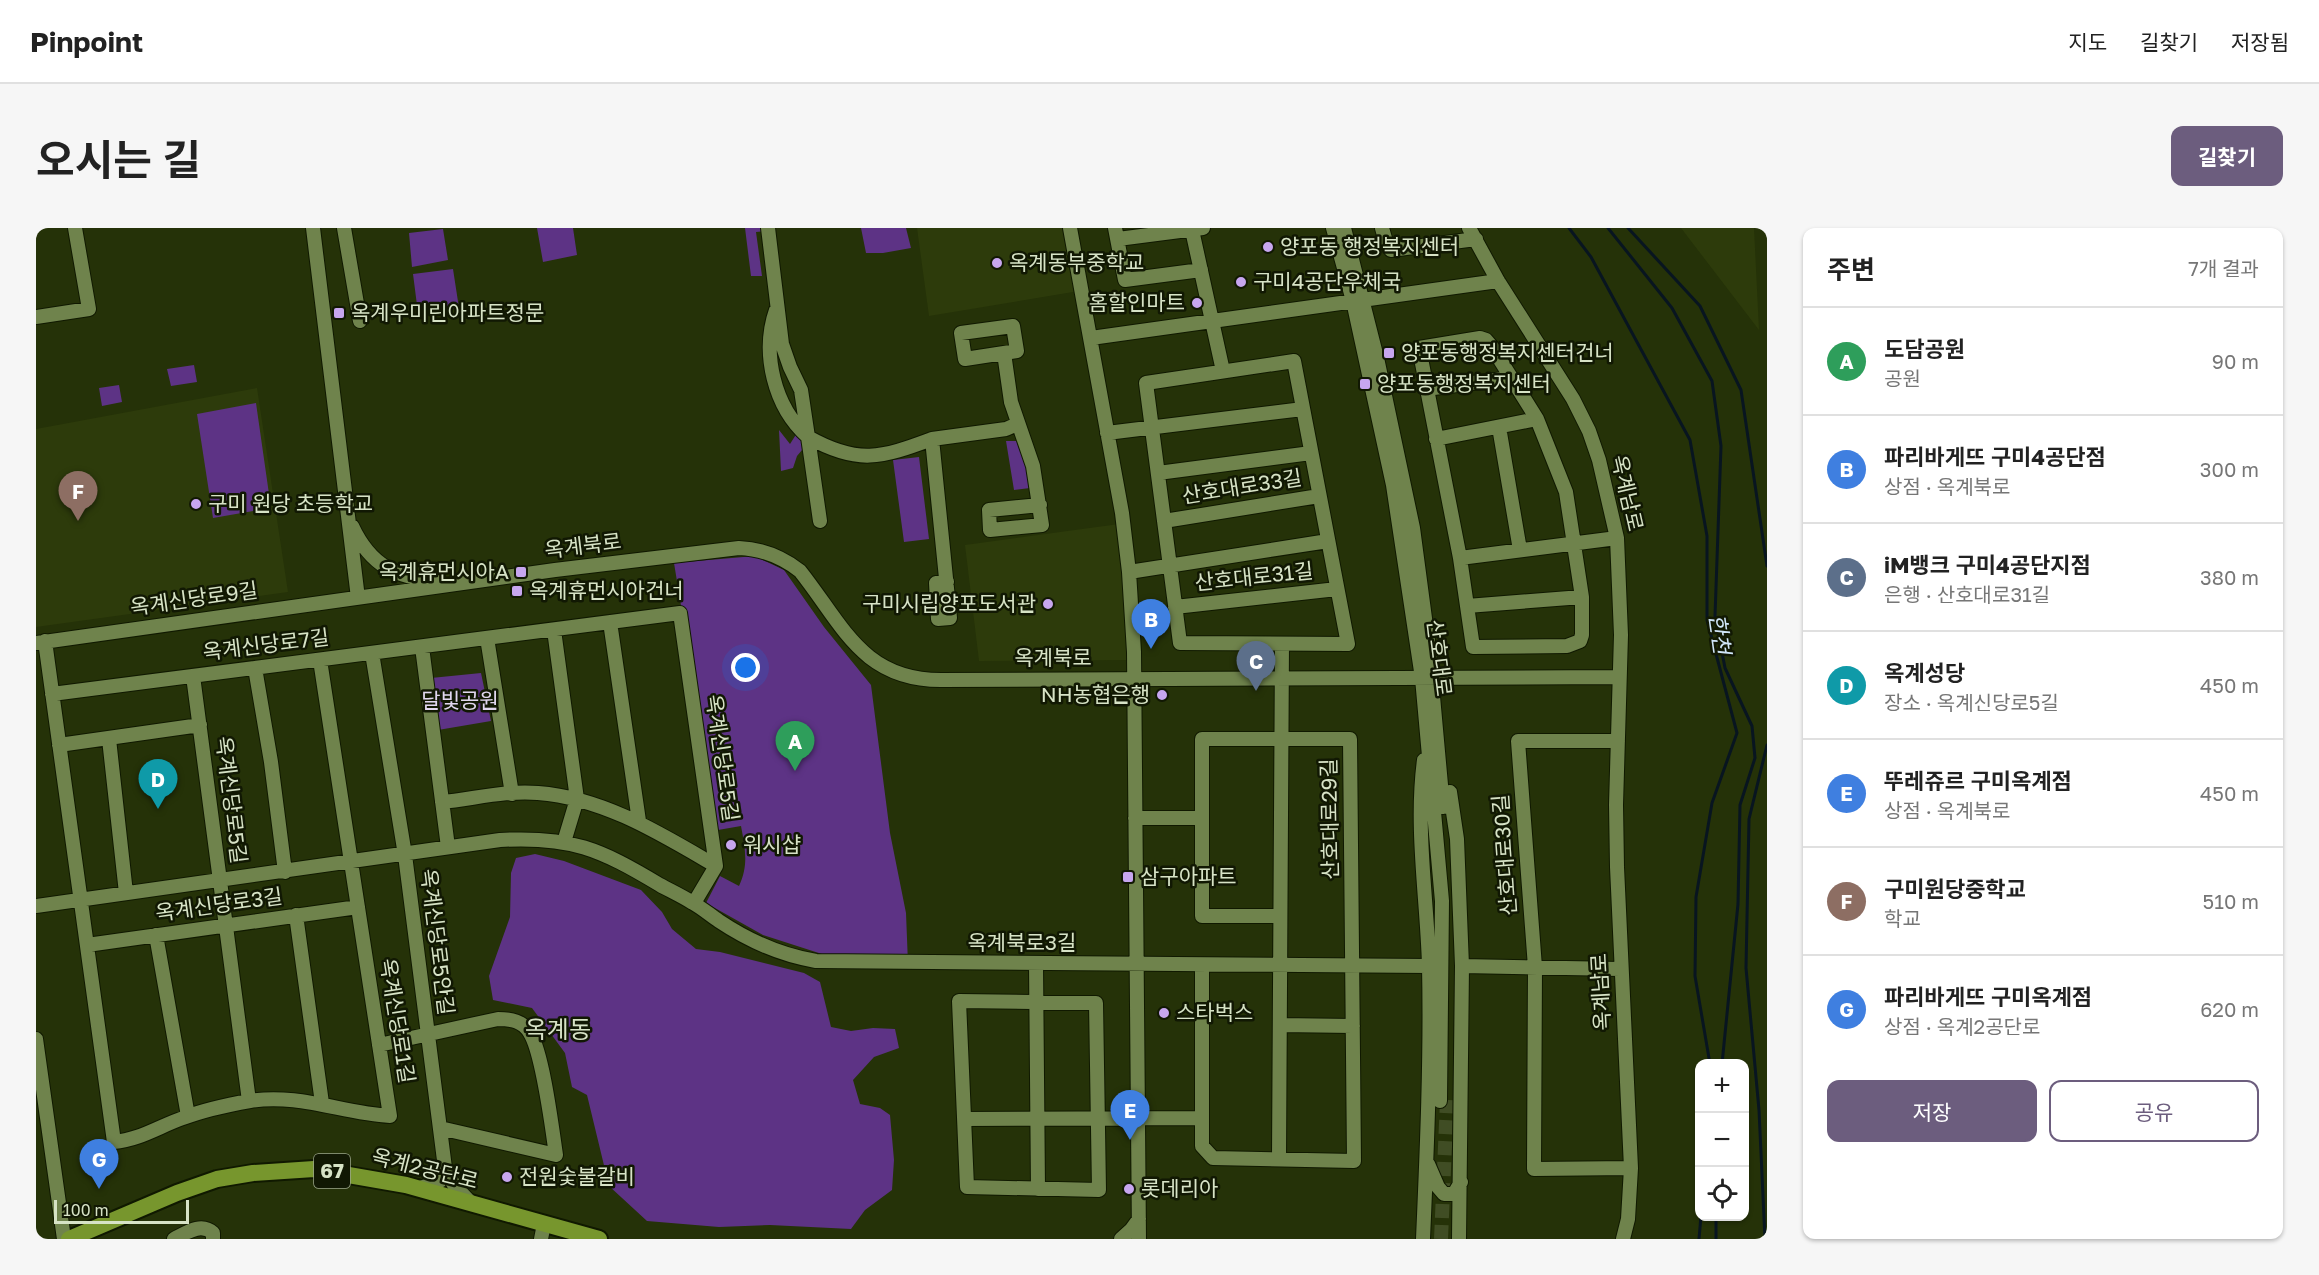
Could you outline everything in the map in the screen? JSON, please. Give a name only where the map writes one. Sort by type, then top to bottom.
[{"type":"main road","name":"옥계2공단로","points":[[69,1239],[177,1193],[217,1179],[252,1173],[314,1169],[376,1178],[420,1188],[471,1203],[542,1232],[599,1239]]},
{"type":"main road","name":"옥계2공단로","points":[[94,1239],[207,1191],[251,1181],[289,1177],[339,1180],[434,1201],[566,1239]]},
{"type":"street","points":[[36,317],[89,309],[75,228]]},
{"type":"street","points":[[313,228],[358,598]]},
{"type":"street","points":[[344,228],[360,321]]},
{"type":"street","points":[[768,228],[782,344],[801,390],[820,521]]},
{"type":"street","points":[[1070,228],[1122,513],[1129,572],[1133,679],[1139,1239]]},
{"type":"street","name":"산호대로","points":[[1333,228],[1358,301]]},
{"type":"street","name":"산호대로","points":[[1344,228],[1393,485],[1426,678],[1441,766],[1446,870],[1449,1034],[1444,1101],[1442,901],[1428,741],[1426,678]]},
{"type":"street","name":"옥계남로","points":[[1382,228],[1391,250],[1473,233],[1498,281],[1574,399],[1589,431],[1604,481],[1617,538],[1621,600],[1616,805],[1620,969],[1631,1168],[1628,1219],[1623,1239]]},
{"type":"street","points":[[1201,270],[1125,280],[1117,233],[1198,229],[1201,270],[1223,372]]},
{"type":"street","points":[[1091,338],[1498,281]]},
{"type":"street","points":[[778,305],[772,322],[770,339],[776,384],[787,413],[808,437],[833,449],[858,456],[872,457],[886,455],[932,439],[1006,429],[1017,424]]},
{"type":"street","points":[[1480,338],[1486,340],[1492,347],[1511,378],[1537,419],[1566,492],[1582,597],[1581,639],[1573,645],[1559,648],[1473,647],[1460,558],[1419,348],[1480,338]]},
{"type":"street","points":[[1004,353],[1011,402],[1033,466],[1040,505]]},
{"type":"street","name":"산호대로33길","points":[[1164,521],[1319,496],[1294,362],[1146,382],[1175,607],[1180,643]]},
{"type":"street","points":[[1426,389],[1511,378]]},
{"type":"street","points":[[1107,433],[1303,409]]},
{"type":"street","points":[[1436,439],[1537,419]]},
{"type":"street","points":[[1499,427],[1520,550]]},
{"type":"street","points":[[932,439],[947,582]]},
{"type":"street","name":"산호대로33길","points":[[1158,473],[1311,453]]},
{"type":"street","name":"산호대로31길","points":[[1180,643],[1348,644],[1319,496]]},
{"type":"street","points":[[346,507],[352,528],[364,548],[390,571],[413,579],[458,584]]},
{"type":"street","points":[[1460,558],[1617,538]]},
{"type":"street","name":"산호대로31길","points":[[1170,564],[1328,541]]},
{"type":"street","name":"옥계북로","points":[[358,598],[750,548],[780,558],[800,572],[858,647],[874,662],[896,674],[925,680],[1133,679]]},
{"type":"street","points":[[1129,572],[1170,564]]},
{"type":"street","name":"산호대로31길","points":[[1175,607],[1337,589]]},
{"type":"street","points":[[1467,606],[1582,597]]},
{"type":"street","name":"옥계신당로9길","points":[[40,642],[358,598]]},
{"type":"street","name":"옥계신당로7길","points":[[52,694],[680,614]]},
{"type":"street","name":"옥계신당로5길","points":[[680,614],[716,866]]},
{"type":"street","points":[[610,622],[639,821]]},
{"type":"street","points":[[554,630],[577,799],[564,842]]},
{"type":"street","points":[[486,638],[512,794]]},
{"type":"street","points":[[40,642],[52,694],[81,900]]},
{"type":"street","points":[[1279,1160],[1281,644]]},
{"type":"street","points":[[422,646],[448,847]]},
{"type":"street","points":[[372,653],[405,855]]},
{"type":"street","points":[[320,660],[351,863]]},
{"type":"street","name":"옥계신당로5길","points":[[255,668],[271,762],[285,872]]},
{"type":"street","name":"옥계신당로5길","points":[[193,676],[220,880]]},
{"type":"street","points":[[1133,679],[1619,677]]},
{"type":"street","points":[[1426,678],[1442,724],[1457,839],[1462,966],[1459,1239]]},
{"type":"street","name":"옥계신당로5길","points":[[59,745],[200,725]]},
{"type":"street","points":[[109,739],[126,893]]},
{"type":"street","name":"산호대로29길","points":[[1202,965],[1202,1146],[1214,1158],[1354,1161],[1350,739],[1202,739],[1202,916],[1280,916]]},
{"type":"street","points":[[1423,1239],[1427,1162],[1429,966],[1420,808],[1428,741]]},
{"type":"street","name":"산호대로30길","points":[[1618,741],[1518,741],[1535,967],[1534,1170],[1631,1168]]},
{"type":"street","points":[[442,802],[538,793],[577,799],[639,821],[716,866],[694,903]]},
{"type":"street","points":[[1135,818],[1202,818]]},
{"type":"street","name":"옥계신당로5길","points":[[36,906],[351,863],[448,847],[522,839],[564,842],[607,854],[694,903],[739,934],[786,955],[816,961],[908,963]]},
{"type":"street","name":"옥계신당로5안길","points":[[405,855],[445,1168],[454,1185],[471,1203]]},
{"type":"street","name":"옥계신당로1길","points":[[81,900],[114,1142],[128,1141],[188,1116],[249,1101],[281,1099],[322,1103],[390,1116],[351,863]]},
{"type":"street","points":[[220,880],[249,1101]]},
{"type":"street","name":"옥계신당로3길","points":[[87,945],[358,907]]},
{"type":"street","points":[[296,915],[322,1103]]},
{"type":"street","points":[[156,935],[188,1116]]},
{"type":"street","name":"옥계북로3길","points":[[908,963],[1136,965]]},
{"type":"street","points":[[1035,964],[1038,1189]]},
{"type":"street","points":[[1136,965],[1429,966]]},
{"type":"street","points":[[1462,966],[1620,969]]},
{"type":"street","points":[[959,1001],[1036,1002],[1096,1003],[1099,1191],[967,1187],[959,1001]]},
{"type":"street","name":"옥계신당로5안길","points":[[428,1034],[498,1019],[510,1019],[526,1028],[534,1040],[537,1051],[556,1155],[440,1128]]},
{"type":"street","points":[[1280,1025],[1353,1026]]},
{"type":"street","points":[[379,1045],[428,1034]]},
{"type":"street","points":[[36,1039],[64,1239]]},
{"type":"street","points":[[964,1119],[1202,1118]]},
{"type":"street","points":[[1427,1162],[1438,1187],[1444,1194],[1454,1194],[1461,1181]]},
{"type":"street","points":[[420,1188],[440,1181],[445,1168]]},
{"type":"street","points":[[1120,1239],[1139,1219]]},
{"type":"street","points":[[174,1239],[196,1229],[205,1228],[213,1233],[213,1239]]},
{"type":"shaded area","name":"옥계동부중학교","points":[[917,228],[1066,228],[1079,291],[929,316]]},
{"type":"shaded area","points":[[1681,228],[1754,228],[1759,330]]},
{"type":"shaded area","name":"구미 원당 초등학교","points":[[257,388],[288,592],[36,627],[36,429]]},
{"type":"shaded area","points":[[1119,524],[1130,660],[979,661],[965,545]]},
{"type":"green space","points":[[537,228],[573,228],[577,255],[543,262]]},
{"type":"green space","points":[[745,228],[768,228],[768,231],[756,232],[762,276],[751,276]]},
{"type":"green space","points":[[861,228],[906,228],[911,248],[883,253],[866,253]]},
{"type":"green space","points":[[443,229],[448,260],[412,267],[409,233]]},
{"type":"green space","points":[[453,269],[459,308],[418,313],[413,274]]},
{"type":"green space","points":[[194,365],[197,382],[171,386],[167,369]]},
{"type":"green space","points":[[119,385],[122,402],[102,406],[99,388]]},
{"type":"green space","points":[[256,403],[271,508],[213,518],[197,414]]},
{"type":"green space","points":[[779,430],[790,444],[797,433],[807,444],[797,456],[793,468],[781,471]]},
{"type":"green space","points":[[1006,441],[1020,441],[1029,468],[1030,488],[1014,490]]},
{"type":"green space","points":[[919,457],[929,539],[904,542],[893,460]]},
{"type":"green space","points":[[755,556],[784,570],[824,627],[871,685],[890,833],[906,913],[908,964],[825,955],[763,935],[706,903],[720,876],[739,886],[744,871],[745,849],[741,826],[718,830],[674,563]]},
{"type":"green space","name":"달빛공원","points":[[481,673],[491,721],[438,730],[431,678]]},
{"type":"green space","points":[[535,854],[564,861],[641,890],[662,912],[672,929],[696,949],[720,952],[804,973],[820,982],[831,1027],[851,1031],[873,1028],[895,1029],[899,1048],[874,1057],[853,1080],[860,1104],[880,1108],[890,1115],[894,1160],[892,1190],[865,1210],[851,1229],[770,1225],[719,1227],[647,1221],[609,1186],[587,1095],[572,1087],[565,1053],[532,1008],[493,1000],[489,976],[510,917],[511,873],[516,858]]},
{"type":"waterway","points":[[1569,228],[1591,257],[1690,440],[1707,536],[1707,620],[1737,733],[1712,803],[1696,897],[1695,976],[1709,1059]]},
{"type":"waterway","name":"한천","points":[[1608,228],[1672,308],[1712,381],[1721,446],[1715,616],[1725,668],[1752,726],[1755,758],[1740,805],[1738,904],[1722,1059]]},
{"type":"waterway","points":[[1628,228],[1700,306],[1741,390],[1767,566]]},
{"type":"waterway","points":[[1765,1239],[1759,1110],[1746,968],[1749,819],[1767,745]]},
{"type":"waterway","points":[[1699,1239],[1701,1221]]},
{"type":"waterway","name":"한천","points":[[1716,1221],[1716,1239]]},
{"type":"tunnel","points":[[1441,1239],[1447,1100]]},
{"type":"place","name":"양포동 행정복지센터","points":[[1268,247]]},
{"type":"place","name":"옥계동부중학교","points":[[997,263]]},
{"type":"place","name":"구미4공단우체국","points":[[1241,282]]},
{"type":"place","name":"홈할인마트","points":[[1197,303]]},
{"type":"place","name":"옥계우미린아파트정문","points":[[339,313]]},
{"type":"place","name":"양포동행정복지센터건너","points":[[1389,353]]},
{"type":"place","name":"양포동행정복지센터","points":[[1365,384]]},
{"type":"place","name":"구미 원당 초등학교","points":[[196,504]]},
{"type":"place","name":"구미원당중학교","points":[[78,521]]},
{"type":"place","name":"옥계휴먼시아A","points":[[521,572]]},
{"type":"place","name":"옥계휴먼시아건너","points":[[517,591]]},
{"type":"place","name":"구미시립양포도서관","points":[[1048,604]]},
{"type":"place","name":"파리바게뜨 구미4공단점","points":[[1151,649]]},
{"type":"place","name":"iM뱅크 구미4공단지점","points":[[1256,691]]},
{"type":"place","name":"NH농협은행","points":[[1162,695]]},
{"type":"place","name":"도담공원","points":[[795,771]]},
{"type":"place","name":"옥계성당","points":[[158,809]]},
{"type":"place","name":"워시샵","points":[[731,845]]},
{"type":"place","name":"삼구아파트","points":[[1128,877]]},
{"type":"place","name":"스타벅스","points":[[1164,1013]]},
{"type":"place","name":"뚜레쥬르 구미옥계점","points":[[1130,1140]]},
{"type":"place","name":"전원숯불갈비","points":[[507,1177]]},
{"type":"place","name":"파리바게뜨 구미옥계점","points":[[99,1189]]},
{"type":"place","name":"롯데리아","points":[[1129,1189]]},
{"type":"district","name":"옥계동","points":[[558,1030]]}]
